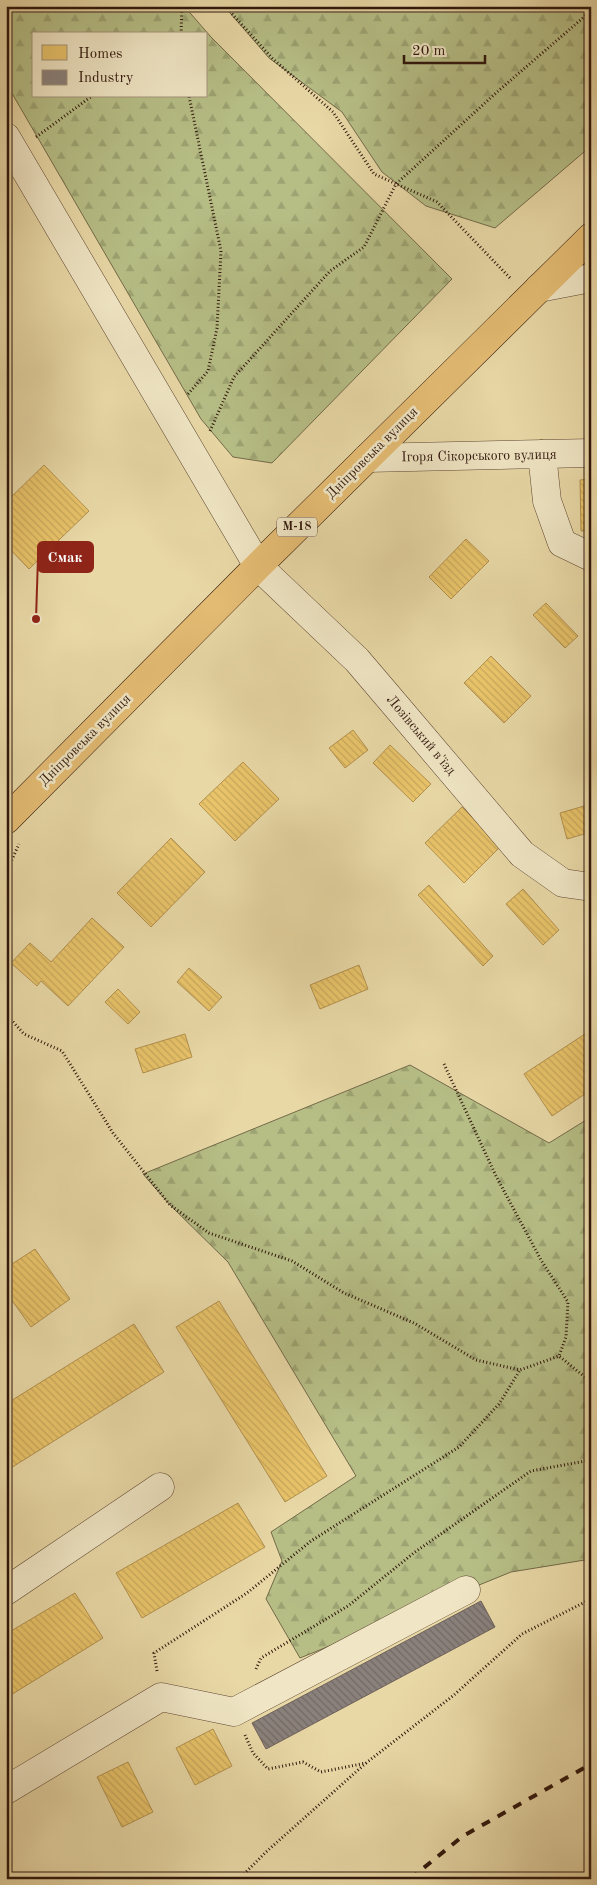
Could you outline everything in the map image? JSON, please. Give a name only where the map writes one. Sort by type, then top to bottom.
[{"type":"highway","name":"Дніпровська вулиця","points":[[6,820],[258,566],[591,237]]},
{"type":"street","name":"Лозівський в'їзд","points":[[11,145],[258,566],[357,660],[522,854],[563,883],[591,887]]},
{"type":"street","points":[[534,293],[591,278]]},
{"type":"street","name":"Ігоря Сікорського вулиця","points":[[367,458],[591,453]]},
{"type":"street","points":[[542,454],[547,501],[562,543],[591,556]]},
{"type":"street","points":[[6,1591],[160,1488]]},
{"type":"street","points":[[6,1790],[161,1697],[234,1712],[466,1590]]},
{"type":"path","points":[[181,32],[182,6]]},
{"type":"path","points":[[225,6],[272,58],[333,112],[374,174],[437,202],[534,293]]},
{"type":"path","points":[[196,461],[234,377],[330,271],[364,247],[396,184],[497,92],[591,11]]},
{"type":"path","points":[[11,145],[89,98]]},
{"type":"path","points":[[169,415],[208,372],[217,328],[221,251],[189,98]]},
{"type":"path","points":[[6,1014],[24,1034],[62,1051],[113,1132],[170,1206],[209,1233],[292,1261],[344,1293],[414,1323],[476,1360],[520,1370],[559,1356]]},
{"type":"path","points":[[444,1064],[496,1176],[541,1260],[568,1302],[566,1337],[559,1356]]},
{"type":"path","points":[[559,1356],[591,1382]]},
{"type":"path","points":[[161,1697],[154,1653],[247,1593],[311,1541],[459,1447],[499,1404],[520,1370]]},
{"type":"path","points":[[254,1673],[261,1658],[348,1606],[415,1552],[531,1471],[591,1460]]},
{"type":"path","points":[[239,1879],[266,1852],[366,1762],[454,1695],[522,1634],[591,1598]]},
{"type":"path","points":[[234,1712],[253,1753],[268,1769],[303,1762],[321,1772],[366,1762]]},
{"type":"green space","points":[[6,6],[184,6],[207,32],[32,32],[32,98],[208,98],[208,34],[452,279],[272,463],[233,457],[201,419],[6,83]]},
{"type":"green space","points":[[224,6],[591,6],[591,146],[495,228],[426,206],[382,172],[342,112],[269,58]]},
{"type":"green space","points":[[410,1065],[549,1143],[591,1117],[591,1559],[511,1572],[300,1658],[266,1599],[282,1561],[271,1532],[356,1476],[228,1262],[170,1205],[143,1174]]},
{"type":"building: Homes","points":[[44,465],[89,511],[29,569],[6,545],[6,502]]},
{"type":"building: Homes","points":[[591,479],[591,531],[581,531],[580,480]]},
{"type":"building: Homes","points":[[466,539],[489,561],[451,599],[429,577]]},
{"type":"building: Homes","points":[[546,603],[578,636],[565,648],[533,615]]},
{"type":"building: Homes","points":[[491,656],[531,696],[504,723],[464,683]]},
{"type":"building: Homes","points":[[353,730],[368,750],[345,768],[329,748]]},
{"type":"building: Homes","points":[[390,745],[431,784],[413,802],[373,763]]},
{"type":"building: Homes","points":[[243,762],[279,799],[235,841],[199,804]]},
{"type":"building: Homes","points":[[591,804],[591,832],[567,839],[560,813]]},
{"type":"building: Homes","points":[[462,807],[501,846],[464,883],[425,843]]},
{"type":"building: Homes","points":[[171,838],[205,872],[151,927],[117,893]]},
{"type":"building: Homes","points":[[429,885],[493,956],[483,966],[418,895]]},
{"type":"building: Homes","points":[[523,889],[559,930],[543,945],[506,904]]},
{"type":"building: Homes","points":[[92,918],[124,947],[68,1006],[41,981],[37,986],[11,963],[30,943],[51,962]]},
{"type":"building: Homes","points":[[359,965],[368,989],[320,1009],[310,985]]},
{"type":"building: Homes","points":[[189,968],[222,997],[209,1011],[177,982]]},
{"type":"building: Homes","points":[[118,989],[140,1012],[128,1024],[105,1002]]},
{"type":"building: Homes","points":[[591,1030],[591,1090],[552,1116],[524,1074]]},
{"type":"building: Homes","points":[[185,1034],[192,1057],[143,1073],[135,1049]]},
{"type":"building: Homes","points":[[35,1249],[70,1299],[31,1327],[6,1292],[6,1268]]},
{"type":"building: Homes","points":[[219,1301],[327,1476],[285,1502],[176,1327]]},
{"type":"building: Homes","points":[[134,1324],[164,1372],[6,1471],[6,1404]]},
{"type":"building: Homes","points":[[238,1503],[265,1547],[142,1618],[116,1573]]},
{"type":"building: Homes","points":[[75,1593],[103,1638],[6,1698],[6,1634]]},
{"type":"building: Homes","points":[[213,1729],[232,1766],[195,1785],[176,1748]]},
{"type":"building: Homes","points":[[128,1762],[153,1812],[122,1827],[97,1777]]},
{"type":"building: Industry","points":[[481,1601],[495,1627],[266,1749],[252,1723]]},
{"type":"railway","points":[[410,1879],[463,1836],[591,1764]]},
{"type":"place","name":"Смак","points":[[36,619]]}]
